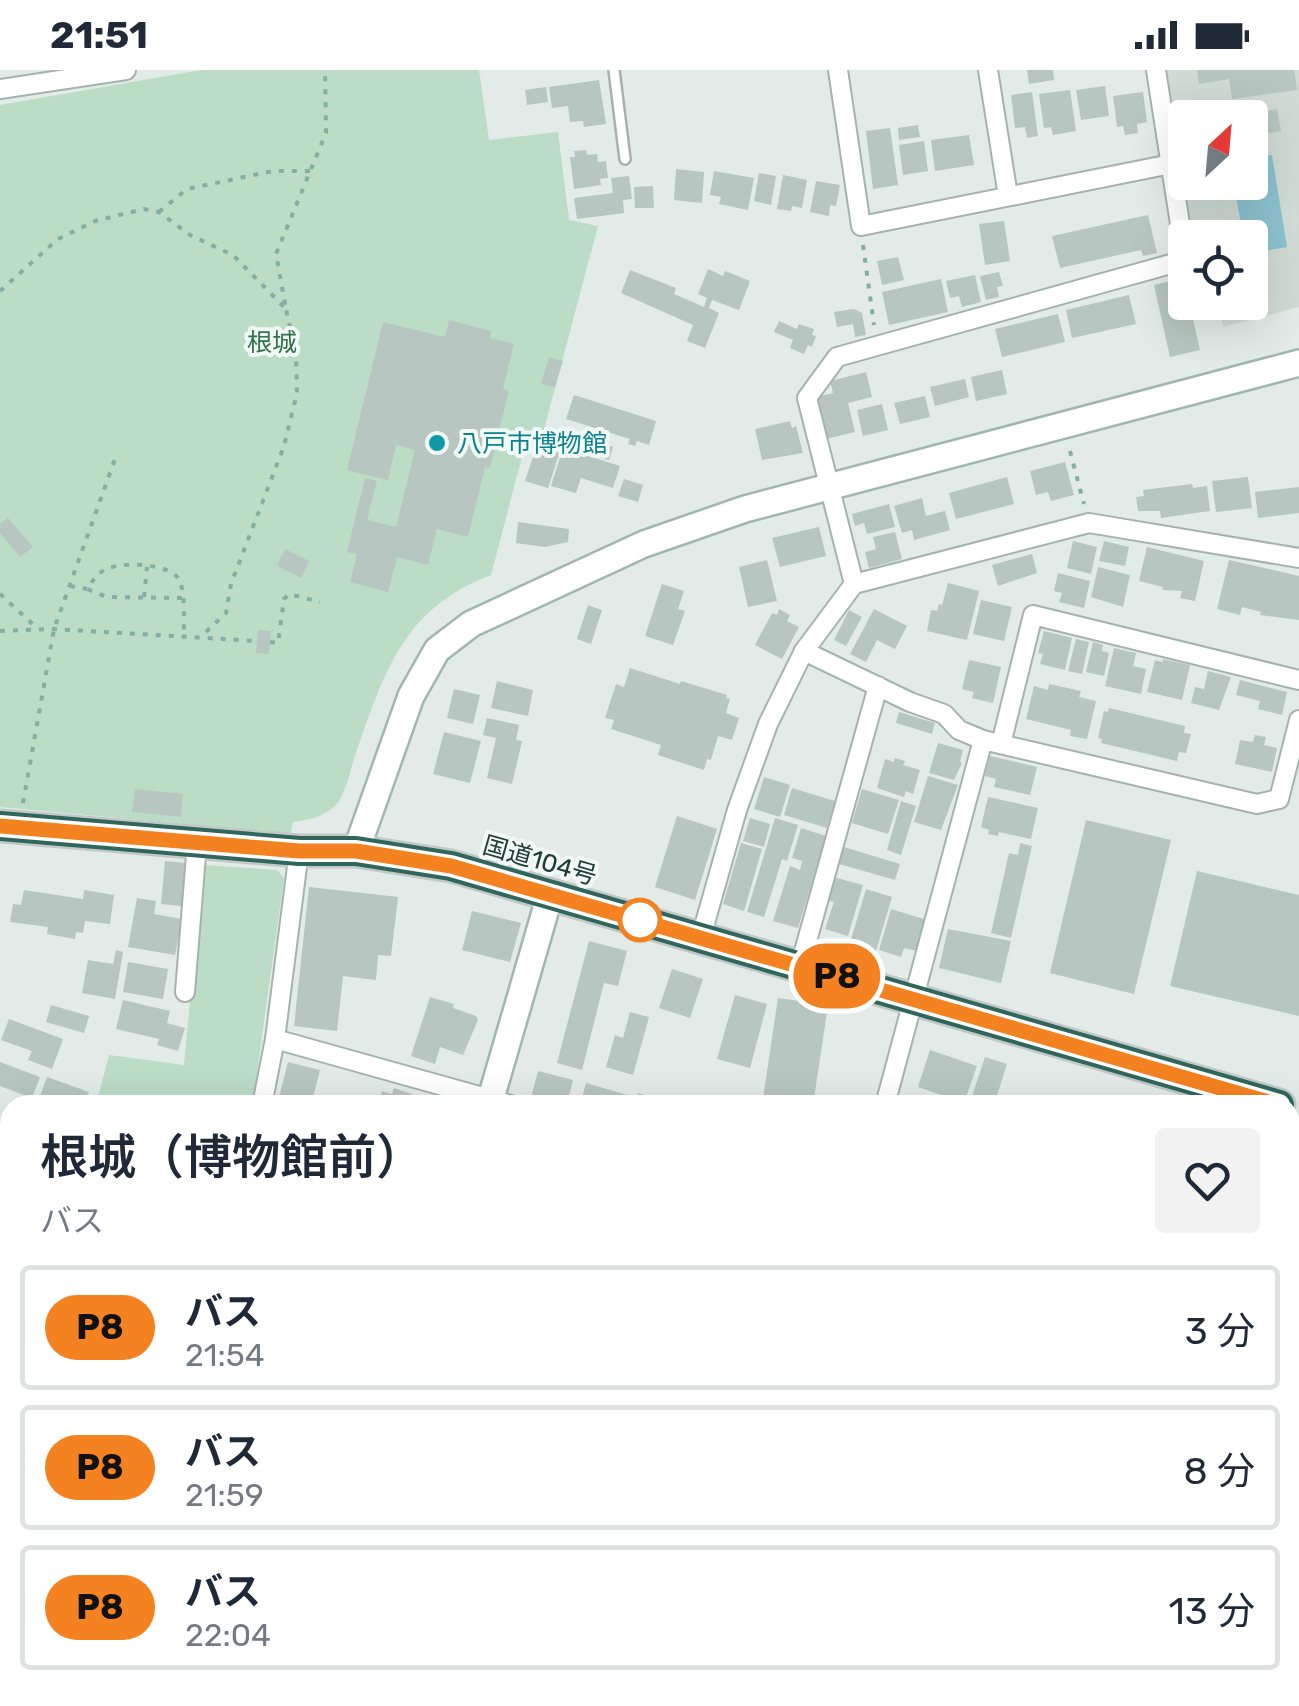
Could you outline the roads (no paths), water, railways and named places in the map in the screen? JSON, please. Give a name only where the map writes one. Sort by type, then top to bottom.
[{"type":"highway","name":"国道104号","points":[[9,827],[299,851],[356,851],[451,866],[1245,1095]]},
{"type":"street","points":[[0,89],[126,70]]},
{"type":"street","points":[[838,70],[861,226],[1168,165]]},
{"type":"street","points":[[988,70],[1008,196]]},
{"type":"street","points":[[1156,70],[1168,140]]},
{"type":"street","points":[[854,584],[807,398],[837,356],[1168,263]]},
{"type":"street","points":[[356,851],[411,696],[437,650],[470,624],[644,544],[744,508],[1299,363]]},
{"type":"street","points":[[700,938],[768,724],[804,650],[854,584],[1089,523],[1299,558]]},
{"type":"street","points":[[888,1095],[1033,615],[1299,680]]},
{"type":"street","points":[[804,650],[944,714],[959,730],[992,742],[1258,804],[1279,798],[1299,720]]},
{"type":"street","points":[[800,966],[878,686]]},
{"type":"street","points":[[185,992],[197,843]]},
{"type":"street","points":[[264,1095],[299,851]]},
{"type":"street","points":[[499,1095],[550,894]]},
{"type":"street","points":[[275,1039],[469,1095]]},
{"type":"lane","points":[[614,70],[625,159]]},
{"type":"water","points":[[1272,155],[1287,247],[1268,250],[1268,220],[1240,220],[1237,200],[1268,200],[1268,156]]},
{"type":"place","name":"八戸市博物館","points":[[437,443]]},
{"type":"park label","name":"根城","points":[[272,342]]}]
